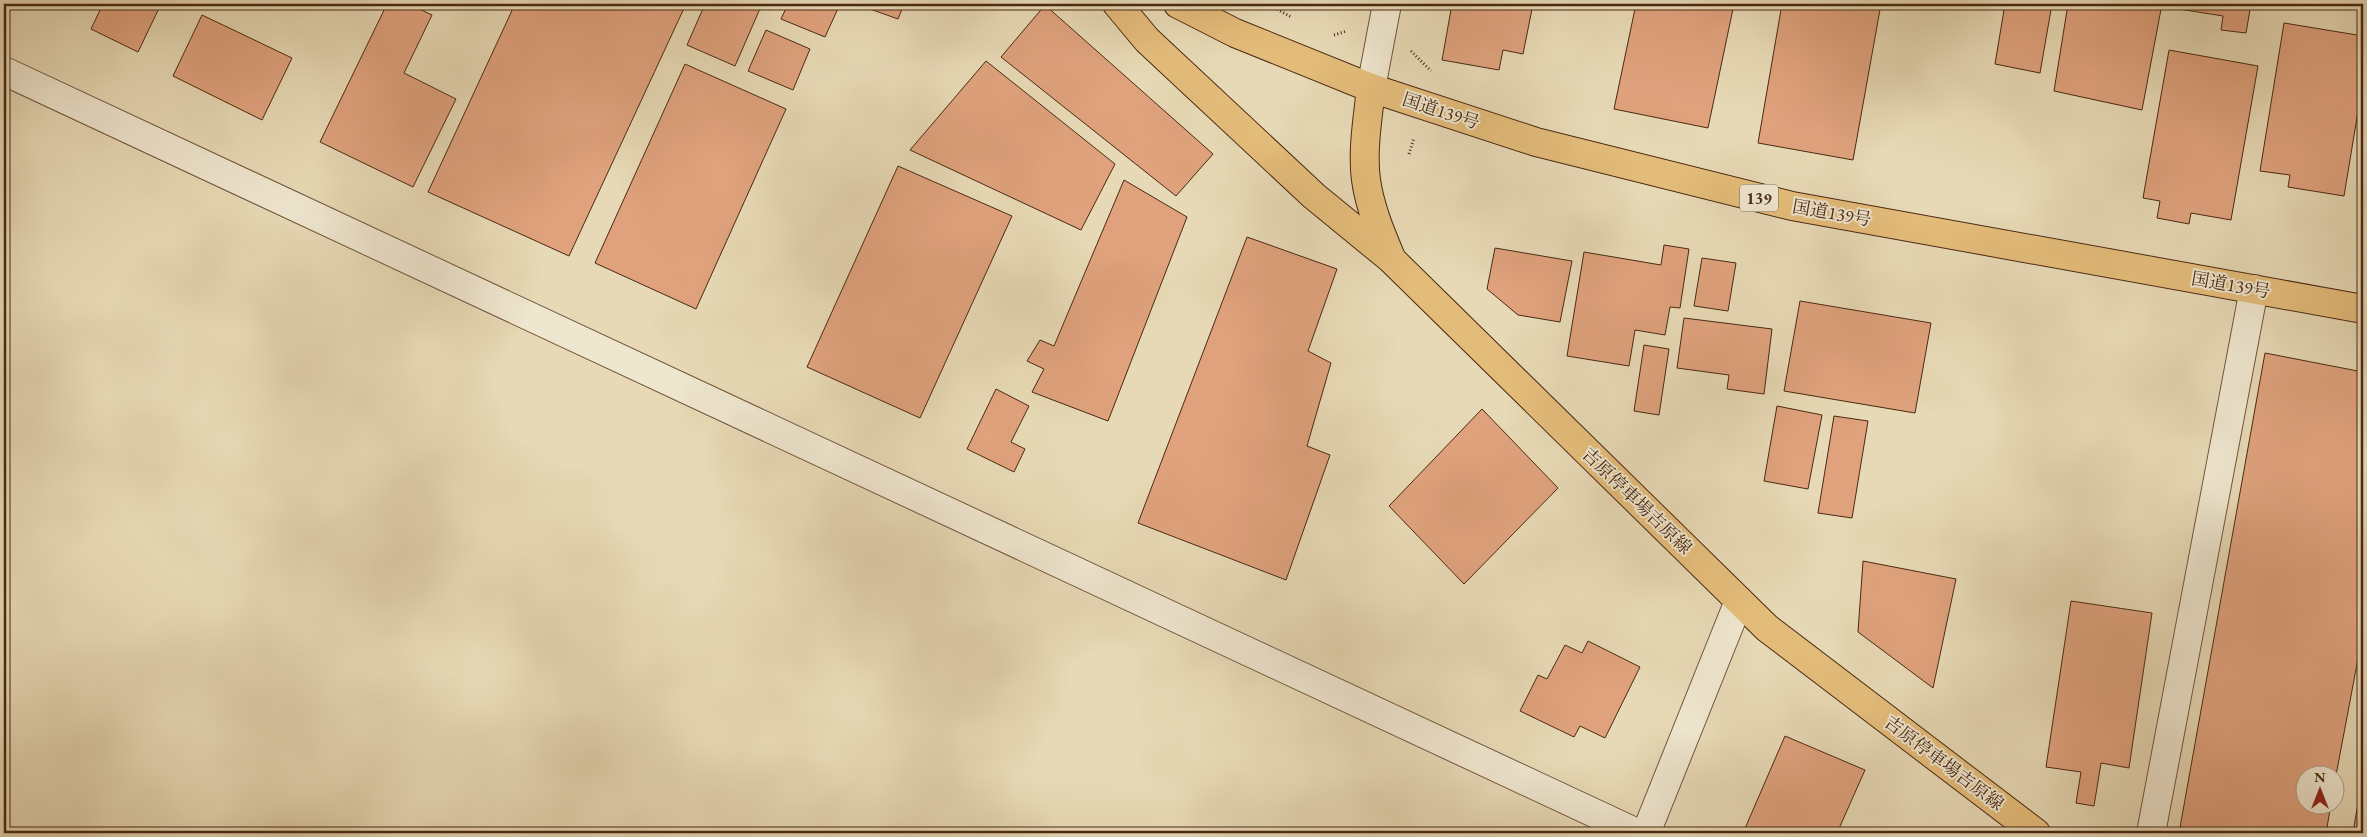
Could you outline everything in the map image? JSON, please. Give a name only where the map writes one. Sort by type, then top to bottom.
[{"type":"main road","points":[[1117,4],[1147,40],[1300,182],[1392,260]]},
{"type":"main road","name":"国道139号","points":[[1178,4],[1235,33],[1371,88],[1536,142],[1792,206],[2254,288],[2363,310]]},
{"type":"main road","name":"吉原停車場吉原線","points":[[1371,88],[1366,135],[1366,179],[1376,220],[1392,260],[1739,601],[1797,653],[2036,833]]},
{"type":"street","points":[[1371,88],[1387,4]]},
{"type":"street","points":[[4,71],[1637,833]]},
{"type":"street","points":[[2151,833],[2254,288]]},
{"type":"street","points":[[1646,833],[1739,601]]},
{"type":"building","points":[[103,4],[161,4],[138,52],[91,29]]},
{"type":"building","points":[[387,4],[409,4],[432,15],[404,73],[456,99],[413,187],[320,142]]},
{"type":"building","points":[[515,4],[686,4],[569,256],[428,192]]},
{"type":"building","points":[[705,4],[762,4],[735,66],[687,45]]},
{"type":"building","points":[[788,4],[840,4],[825,37],[781,19]]},
{"type":"building","points":[[856,4],[904,4],[898,19]]},
{"type":"building","points":[[1452,4],[1533,4],[1523,54],[1503,50],[1499,70],[1442,60]]},
{"type":"building","points":[[1636,4],[1734,4],[1708,128],[1614,109]]},
{"type":"building","points":[[1782,4],[1881,4],[1853,160],[1758,143]]},
{"type":"building","points":[[2005,4],[2052,4],[2040,73],[1995,64]]},
{"type":"building","points":[[2068,4],[2162,4],[2142,110],[2054,91]]},
{"type":"building","points":[[2180,4],[2251,4],[2246,33],[2221,30],[2223,16],[2179,9]]},
{"type":"building","points":[[1045,5],[1213,154],[1176,196],[1001,57]]},
{"type":"building","points":[[202,15],[292,58],[262,120],[173,76]]},
{"type":"building","points":[[2284,23],[2363,36],[2363,81],[2344,196],[2288,187],[2290,175],[2260,171]]},
{"type":"building","points":[[766,30],[810,49],[793,90],[748,71]]},
{"type":"building","points":[[2169,50],[2258,66],[2231,220],[2191,213],[2189,224],[2157,218],[2160,201],[2143,198]]},
{"type":"building","points":[[986,61],[1115,164],[1081,230],[910,150]]},
{"type":"building","points":[[685,64],[786,109],[696,309],[595,263]]},
{"type":"building","points":[[898,166],[1012,216],[920,418],[807,367]]},
{"type":"building","points":[[1124,180],[1187,217],[1108,421],[1032,392],[1044,369],[1027,361],[1040,340],[1054,346]]},
{"type":"building","points":[[1247,237],[1337,269],[1308,351],[1331,363],[1307,446],[1330,455],[1286,580],[1138,523]]},
{"type":"building","points":[[1664,245],[1689,249],[1680,308],[1670,307],[1665,335],[1635,330],[1629,366],[1567,356],[1584,252],[1661,265]]},
{"type":"building","points":[[1495,248],[1572,261],[1560,322],[1518,315],[1487,289]]},
{"type":"building","points":[[1702,258],[1736,263],[1728,311],[1694,306]]},
{"type":"building","points":[[1800,301],[1931,323],[1915,413],[1784,391]]},
{"type":"building","points":[[1684,318],[1772,329],[1764,394],[1727,389],[1729,375],[1677,368]]},
{"type":"building","points":[[1644,345],[1669,349],[1659,415],[1634,411]]},
{"type":"building","points":[[2265,353],[2363,372],[2363,632],[2338,764],[2294,764],[2294,814],[2329,814],[2326,833],[2179,833]]},
{"type":"building","points":[[996,389],[1029,406],[1011,442],[1025,449],[1014,472],[967,449]]},
{"type":"building","points":[[1777,406],[1822,415],[1808,489],[1764,481]]},
{"type":"building","points":[[1482,409],[1558,488],[1464,584],[1389,506]]},
{"type":"building","points":[[1834,416],[1868,421],[1852,518],[1818,513]]},
{"type":"building","points":[[1863,561],[1956,579],[1933,688],[1858,632]]},
{"type":"building","points":[[2071,601],[2152,613],[2129,768],[2101,763],[2094,806],[2076,803],[2081,772],[2046,767]]},
{"type":"building","points":[[1588,641],[1640,667],[1605,738],[1580,726],[1574,737],[1520,711],[1538,675],[1547,679],[1565,645],[1582,653]]},
{"type":"building","points":[[1785,736],[1865,770],[1837,833],[1743,833]]},
{"type":"building","points":[[2363,773],[2363,833],[2353,833]]}]
